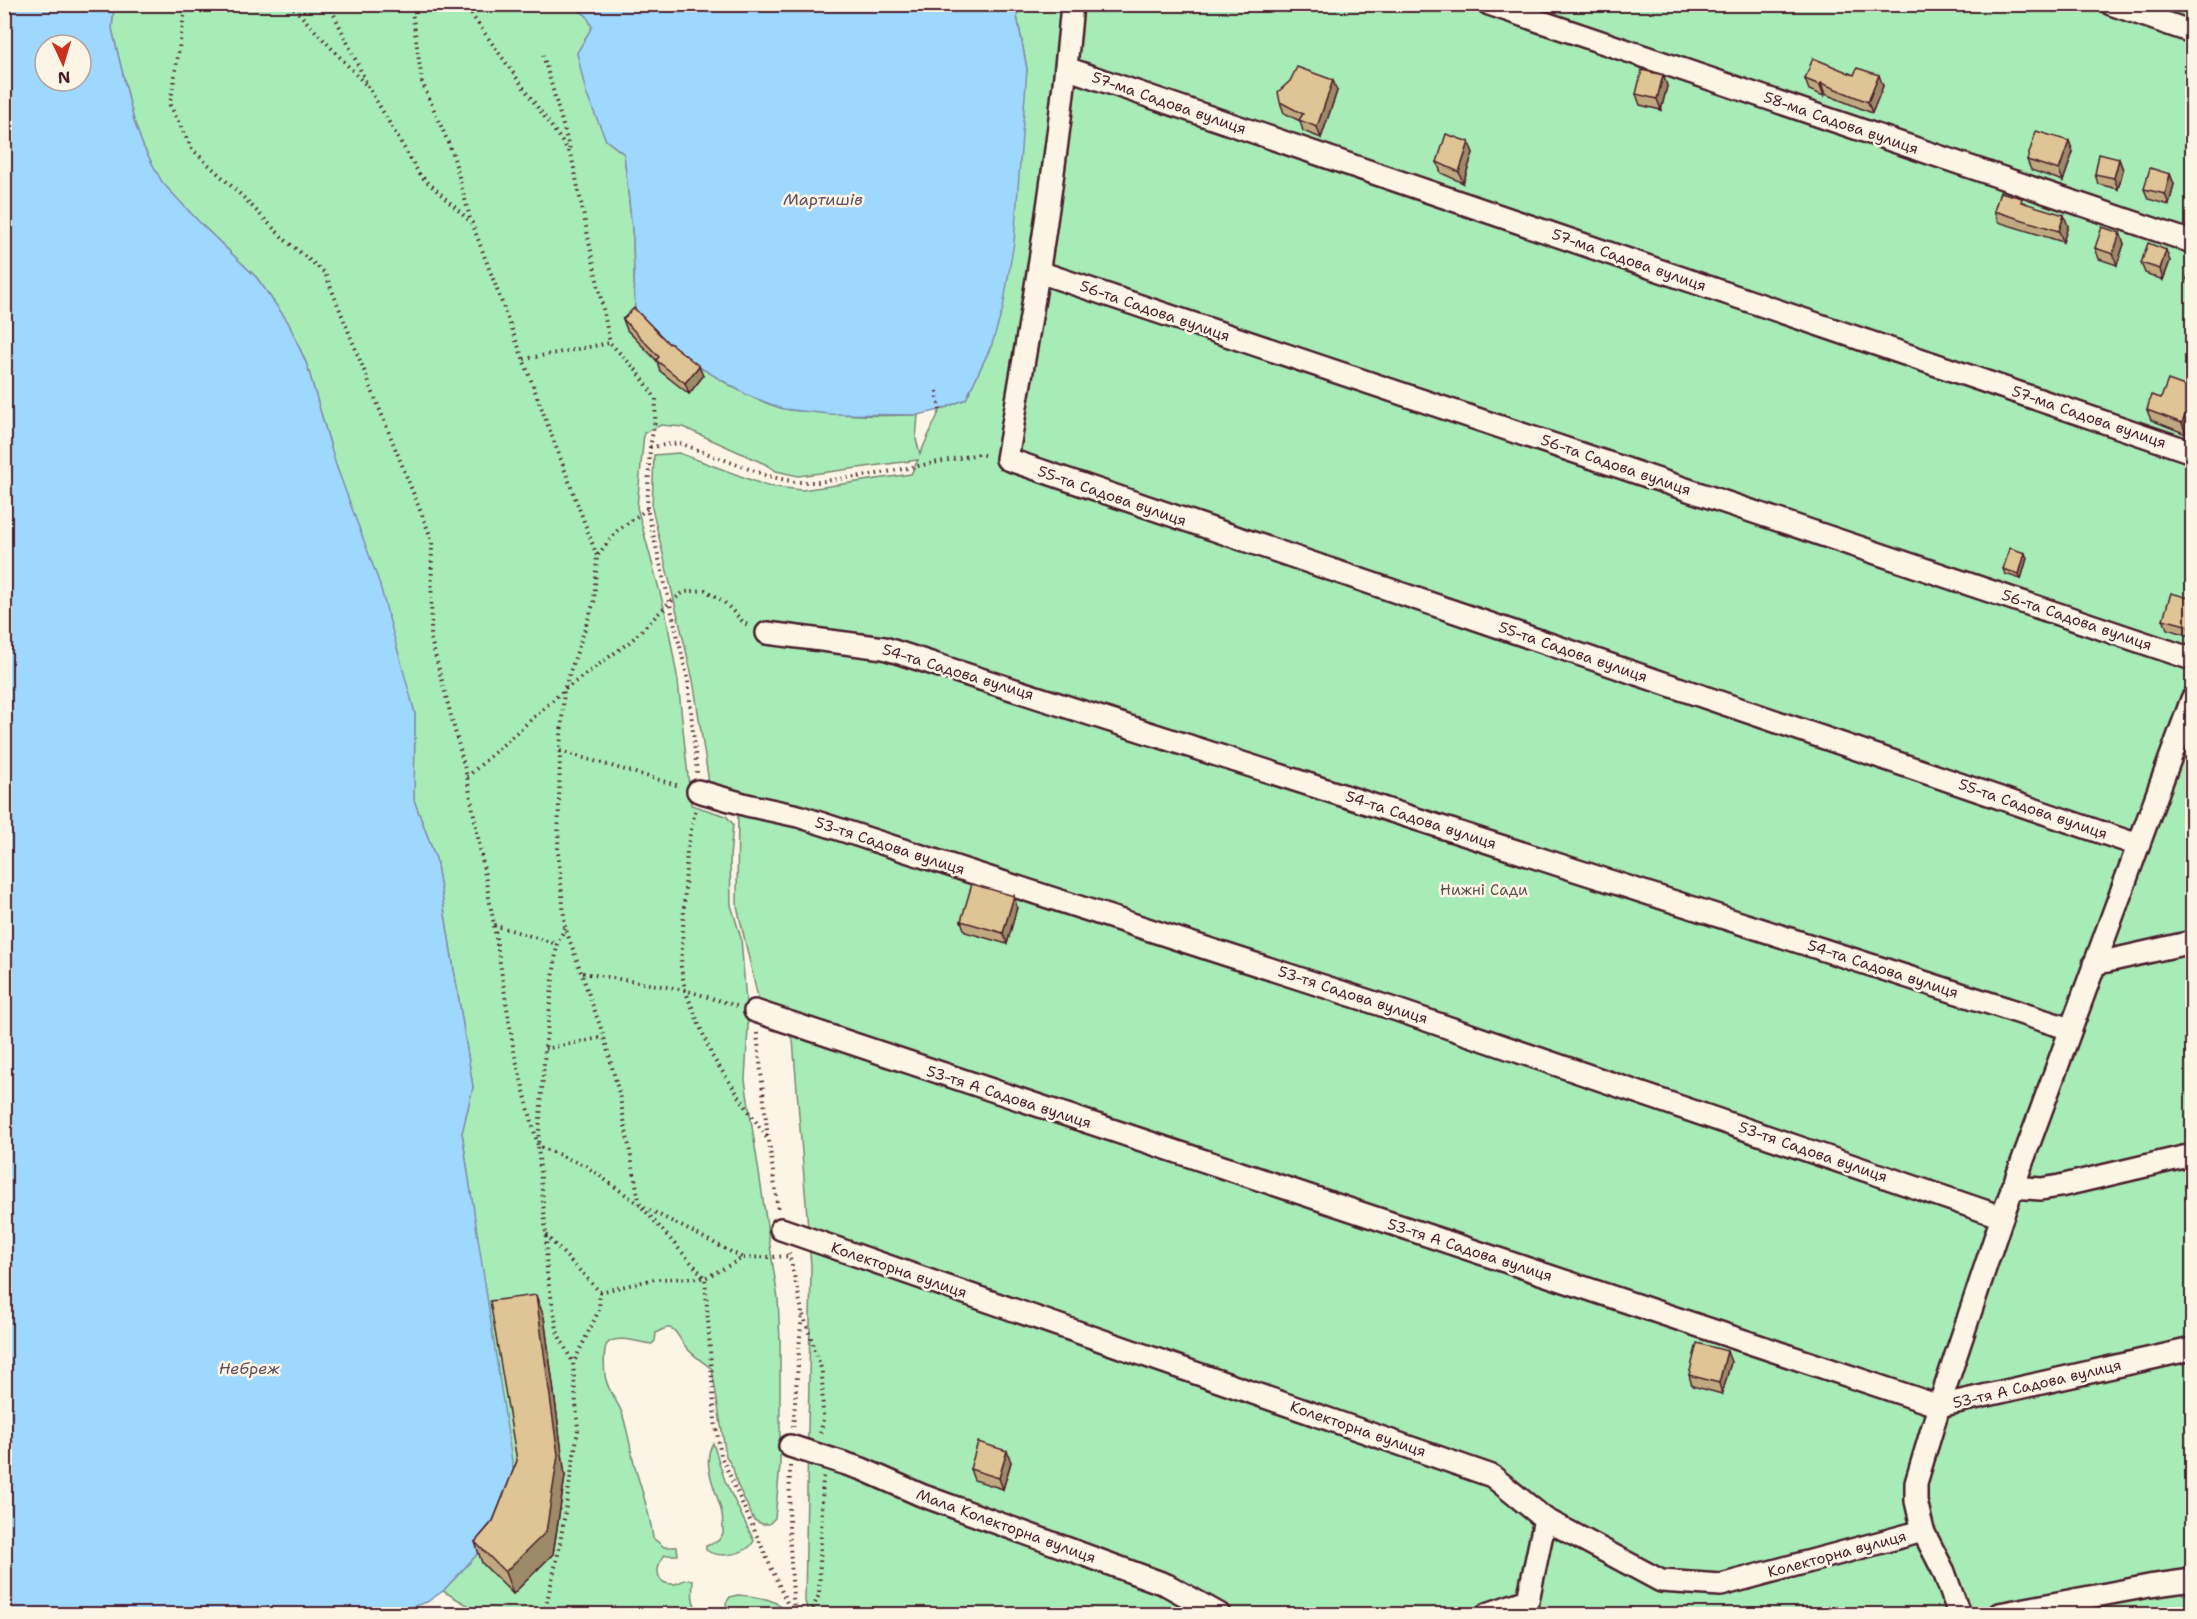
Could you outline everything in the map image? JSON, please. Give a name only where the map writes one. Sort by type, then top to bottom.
[{"type":"street","points":[[1007,459],[1039,272],[1066,68],[1072,4]]},
{"type":"street","name":"58-ма Садова вулиця","points":[[1489,4],[2193,242]]},
{"type":"street","points":[[2111,4],[2193,32]]},
{"type":"street","name":"57-ма Садова вулиця","points":[[1066,68],[2193,452]]},
{"type":"street","name":"56-та Садова вулиця","points":[[1039,272],[2193,659]]},
{"type":"street","name":"55-та Садова вулиця","points":[[1007,459],[2138,845]]},
{"type":"street","name":"54-та Садова вулиця","points":[[767,633],[884,648],[2070,1029]]},
{"type":"street","points":[[1959,1614],[1944,1572],[1923,1531],[1916,1501],[1916,1483],[1939,1406],[2012,1187],[2193,699]]},
{"type":"street","name":"53-тя Садова вулиця","points":[[699,791],[747,805],[798,816],[1397,1010],[2002,1217]]},
{"type":"street","points":[[2094,964],[2193,942]]},
{"type":"street","name":"53-тя А Садова вулиця","points":[[755,1011],[1939,1406],[2193,1348]]},
{"type":"street","points":[[2012,1187],[2041,1189],[2060,1186],[2193,1155]]},
{"type":"street","name":"Колекторна вулиця","points":[[781,1229],[1492,1476],[1545,1518],[1661,1581],[1720,1585],[1923,1531]]},
{"type":"street","name":"Мала Колекторна вулиця","points":[[790,1446],[862,1469],[921,1495],[1167,1585],[1219,1614]]},
{"type":"street","points":[[1487,1614],[1528,1600],[1545,1518]]},
{"type":"street","points":[[1999,1614],[2193,1580]]},
{"type":"path","points":[[186,4],[170,105],[192,149],[284,239],[325,273],[432,540],[431,639],[467,777],[514,1052],[538,1146],[547,1275],[558,1334],[573,1363],[578,1430],[559,1551],[544,1614]]},
{"type":"path","points":[[290,4],[369,88]]},
{"type":"path","points":[[329,4],[369,88],[420,175],[472,223]]},
{"type":"path","points":[[411,4],[422,82],[453,154],[472,223],[597,556],[594,602],[564,690],[558,851],[566,927],[604,1037],[619,1093],[640,1205],[705,1278],[715,1421],[721,1456],[793,1614]]},
{"type":"path","points":[[464,4],[571,154]]},
{"type":"path","points":[[543,55],[571,154],[610,343],[638,372],[656,399],[650,447],[647,509],[688,680],[699,791],[687,849],[681,968],[685,990],[712,1056],[769,1141]]},
{"type":"path","points":[[524,359],[610,343]]},
{"type":"path","points":[[937,391],[940,410]]},
{"type":"path","points":[[650,447],[679,443],[768,476],[795,482],[818,482],[878,474],[979,454],[1007,459]]},
{"type":"path","points":[[597,556],[617,531],[647,509]]},
{"type":"path","points":[[467,777],[564,690],[630,641],[669,603],[684,592],[705,590],[723,601],[744,623],[767,633]]},
{"type":"path","points":[[560,751],[699,791]]},
{"type":"path","points":[[494,925],[557,944]]},
{"type":"path","points":[[538,1146],[545,1049],[557,944],[566,927]]},
{"type":"path","points":[[583,973],[685,990],[755,1011],[781,1229],[790,1256],[802,1311],[822,1371],[819,1595],[810,1614]]},
{"type":"path","points":[[545,1049],[604,1037]]},
{"type":"path","points":[[538,1146],[586,1166],[640,1205],[743,1258]]},
{"type":"path","points":[[546,1235],[600,1292],[599,1310],[573,1363]]},
{"type":"path","points":[[600,1292],[655,1279],[705,1278],[743,1258],[790,1256]]},
{"type":"path","points":[[793,1614],[789,1528],[790,1446],[795,1418],[802,1311]]},
{"type":"green space","name":"Нижні Сади","points":[[114,5],[572,5],[587,16],[592,27],[577,53],[606,140],[624,154],[633,239],[635,309],[702,368],[760,401],[797,411],[879,416],[918,415],[916,439],[920,454],[940,410],[966,399],[992,344],[1027,69],[1017,16],[1019,5],[2192,5],[2192,1614],[810,1614],[805,1602],[811,1266],[793,1040],[758,998],[737,906],[738,808],[710,789],[693,680],[652,508],[654,455],[679,453],[767,486],[802,490],[911,474],[918,460],[798,476],[776,471],[683,427],[661,425],[644,433],[637,507],[666,615],[678,681],[691,805],[726,816],[733,824],[730,857],[731,905],[741,938],[748,1028],[745,1080],[778,1299],[780,1465],[775,1518],[769,1524],[762,1524],[754,1520],[726,1456],[712,1369],[688,1349],[674,1330],[667,1328],[656,1333],[652,1344],[622,1339],[611,1341],[607,1344],[605,1351],[605,1372],[607,1384],[624,1420],[653,1538],[664,1547],[677,1547],[678,1555],[665,1555],[659,1564],[658,1574],[667,1583],[693,1581],[693,1599],[695,1607],[701,1614],[483,1614],[443,1591],[497,1533],[485,1291],[462,1132],[473,1087],[436,859],[414,800],[415,713],[336,465],[307,365],[288,322],[257,278],[162,183],[143,146],[134,121],[112,29]]},
{"type":"green space","points":[[713,1443],[725,1481],[754,1541],[745,1550],[725,1555],[706,1550],[706,1546],[718,1541],[723,1534],[722,1514],[708,1460]]},
{"type":"green space","points":[[738,1595],[772,1601],[783,1608],[787,1614],[728,1614],[726,1603],[730,1597]]},
{"type":"water","name":"Небреж","points":[[5,5],[114,5],[112,29],[134,121],[143,146],[162,182],[201,224],[257,278],[288,322],[307,365],[336,465],[379,582],[415,713],[414,800],[436,859],[473,1087],[462,1133],[515,1481],[497,1533],[443,1591],[427,1602],[392,1613],[5,1614]]},
{"type":"water","name":"Мартишів","points":[[572,5],[1019,5],[1017,16],[1027,69],[1014,242],[1003,308],[992,344],[966,399],[940,410],[918,415],[830,414],[783,409],[747,395],[682,357],[635,309],[633,239],[624,154],[606,140],[586,93],[577,53],[592,27],[587,16]]},
{"type":"building","points":[[1813,58],[1854,75],[1857,68],[1879,75],[1868,102],[1805,79]]},
{"type":"building","points":[[1297,67],[1333,80],[1317,127],[1299,120],[1303,114],[1280,102],[1278,92],[1290,81]]},
{"type":"building","points":[[1642,70],[1663,75],[1657,99],[1636,94]]},
{"type":"building","points":[[2036,131],[2069,141],[2059,170],[2027,160]]},
{"type":"building","points":[[1446,134],[1469,142],[1459,172],[1437,162]]},
{"type":"building","points":[[2099,154],[2119,159],[2114,178],[2095,174]]},
{"type":"building","points":[[2150,168],[2170,174],[2165,194],[2144,189]]},
{"type":"building","points":[[2000,192],[2022,198],[2021,202],[2064,215],[2059,231],[1994,211]]},
{"type":"building","points":[[2102,227],[2120,233],[2113,254],[2095,248]]},
{"type":"building","points":[[2148,243],[2166,250],[2160,269],[2141,263]]},
{"type":"building","points":[[2193,262],[2193,280],[2187,279]]},
{"type":"building","points":[[634,308],[669,344],[699,366],[685,383],[656,360],[659,357],[623,319]]},
{"type":"building","points":[[2168,380],[2193,389],[2182,423],[2147,410],[2151,395],[2161,398]]},
{"type":"building","points":[[2010,548],[2025,553],[2019,574],[2003,569]]},
{"type":"building","points":[[2171,593],[2193,599],[2193,627],[2163,619]]},
{"type":"building","points":[[972,884],[1014,896],[1003,933],[961,921]]},
{"type":"building","points":[[536,1295],[558,1455],[546,1532],[505,1572],[475,1542],[493,1521],[517,1461],[490,1301]]},
{"type":"building","points":[[1697,1343],[1727,1351],[1719,1383],[1689,1375]]},
{"type":"building","points":[[978,1442],[1007,1451],[999,1478],[970,1469]]}]
